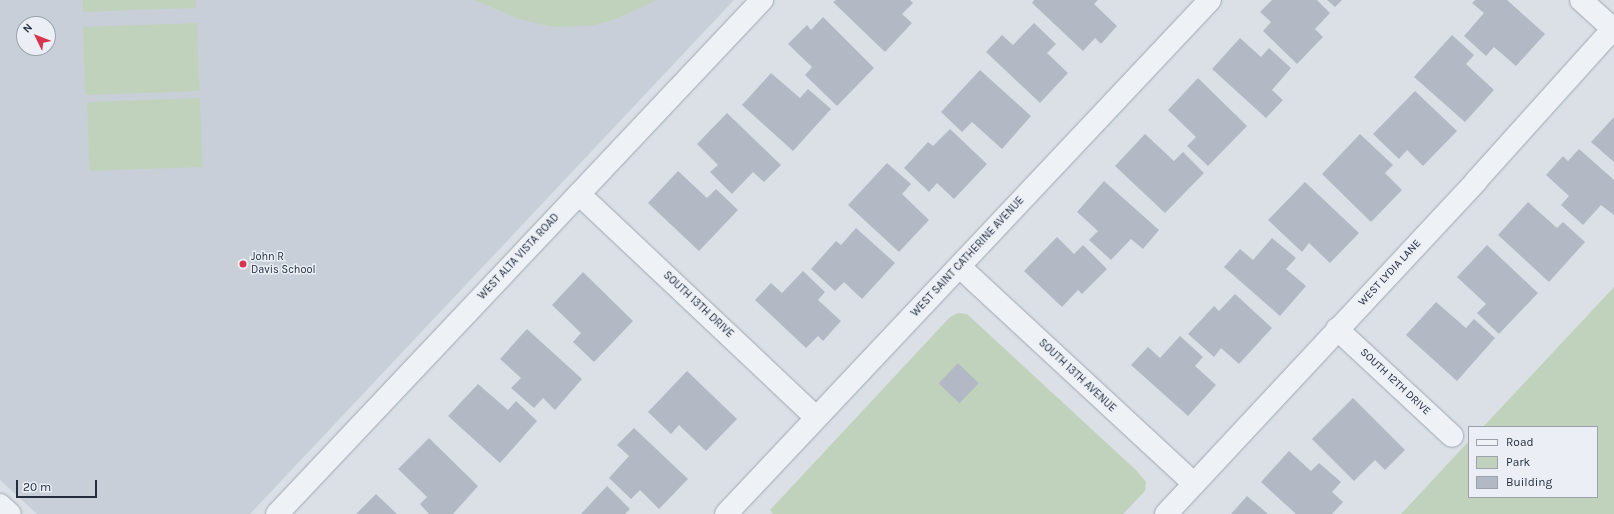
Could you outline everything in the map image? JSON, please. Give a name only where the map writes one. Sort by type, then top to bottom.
[{"type":"street","name":"WEST ALTA VISTA ROAD","points":[[277,514],[762,0]]},
{"type":"street","name":"WEST SAINT CATHERINE AVENUE","points":[[726,514],[1210,0]]},
{"type":"street","points":[[1581,0],[1613,29]]},
{"type":"street","name":"WEST LYDIA LANE","points":[[1166,514],[1613,29]]},
{"type":"street","name":"SOUTH 13TH DRIVE","points":[[579,194],[816,417]]},
{"type":"street","name":"SOUTH 13TH AVENUE","points":[[960,267],[1194,484]]},
{"type":"street","name":"SOUTH 12TH DRIVE","points":[[1337,329],[1452,436]]},
{"type":"street","points":[[0,505],[10,514]]},
{"type":"shaded area","name":"John R Davis School","points":[[0,0],[734,0],[250,514],[37,514],[0,480]]},
{"type":"green space","points":[[83,0],[196,0],[196,8],[83,12]]},
{"type":"green space","points":[[474,0],[657,0],[614,20],[590,26],[552,27],[519,19]]},
{"type":"green space","points":[[197,23],[199,91],[85,95],[83,27]]},
{"type":"green space","points":[[200,98],[202,167],[89,171],[87,102]]},
{"type":"green space","points":[[1614,287],[1614,514],[1401,514],[1468,442],[1468,498],[1598,498],[1598,426],[1484,426]]},
{"type":"green space","points":[[958,313],[967,314],[1137,471],[1146,482],[1145,491],[1123,514],[773,514],[770,510],[950,317]]},
{"type":"building","points":[[836,0],[910,0],[913,3],[902,14],[912,23],[885,52],[833,2]]},
{"type":"building","points":[[1034,0],[1098,0],[1094,4],[1117,26],[1101,44],[1095,38],[1083,51],[1032,3]]},
{"type":"building","points":[[1272,0],[1317,0],[1330,13],[1315,29],[1323,37],[1297,64],[1263,31],[1271,22],[1260,12]]},
{"type":"building","points":[[1327,0],[1342,0],[1335,7]]},
{"type":"building","points":[[1475,0],[1507,0],[1545,34],[1516,66],[1494,47],[1486,56],[1464,36],[1484,13],[1472,3]]},
{"type":"building","points":[[823,17],[874,68],[837,106],[805,75],[812,67],[788,44],[807,25],[811,30]]},
{"type":"building","points":[[1034,23],[1056,44],[1047,53],[1068,73],[1040,103],[986,52],[1002,35],[1013,45]]},
{"type":"building","points":[[1452,35],[1474,55],[1466,64],[1494,90],[1465,122],[1414,77]]},
{"type":"building","points":[[1240,38],[1261,57],[1269,48],[1291,68],[1272,90],[1283,100],[1266,118],[1212,69]]},
{"type":"building","points":[[980,70],[1031,116],[1002,149],[972,122],[962,132],[941,112]]},
{"type":"building","points":[[771,73],[800,98],[808,89],[831,109],[793,151],[742,105]]},
{"type":"building","points":[[1198,78],[1247,126],[1208,166],[1187,146],[1196,137],[1168,110]]},
{"type":"building","points":[[1415,91],[1457,131],[1423,166],[1407,150],[1399,159],[1373,134]]},
{"type":"building","points":[[727,113],[781,165],[764,182],[753,172],[732,194],[710,172],[718,165],[697,144]]},
{"type":"building","points":[[1614,117],[1614,162],[1591,142]]},
{"type":"building","points":[[950,129],[987,164],[954,199],[937,183],[929,192],[904,168],[928,142],[933,146]]},
{"type":"building","points":[[1145,134],[1174,161],[1183,152],[1204,173],[1165,213],[1115,166]]},
{"type":"building","points":[[1360,134],[1393,165],[1385,173],[1402,190],[1371,222],[1322,174]]},
{"type":"building","points":[[1579,149],[1614,180],[1614,215],[1601,205],[1583,225],[1561,205],[1569,196],[1546,175],[1563,156],[1568,161]]},
{"type":"building","points":[[887,163],[911,184],[902,194],[929,220],[899,252],[848,205]]},
{"type":"building","points":[[678,171],[707,198],[716,189],[738,210],[699,251],[648,203]]},
{"type":"building","points":[[1104,181],[1159,230],[1143,249],[1131,239],[1111,260],[1089,240],[1098,231],[1077,212]]},
{"type":"building","points":[[1305,182],[1359,233],[1330,263],[1309,243],[1302,252],[1268,220]]},
{"type":"building","points":[[1528,202],[1557,228],[1563,222],[1585,242],[1549,282],[1498,235]]},
{"type":"building","points":[[856,228],[895,263],[862,299],[844,282],[835,291],[811,269],[836,241],[841,245]]},
{"type":"building","points":[[1057,237],[1074,254],[1083,245],[1107,269],[1082,294],[1078,290],[1062,307],[1024,271]]},
{"type":"building","points":[[1272,238],[1296,258],[1286,269],[1306,286],[1280,316],[1224,267],[1240,249],[1253,260]]},
{"type":"building","points":[[1487,245],[1538,293],[1499,334],[1477,313],[1486,304],[1457,277]]},
{"type":"building","points":[[803,271],[825,292],[818,300],[841,321],[823,341],[818,336],[806,348],[755,300],[771,283],[782,293]]},
{"type":"building","points":[[583,272],[633,321],[594,362],[573,342],[581,333],[552,305]]},
{"type":"building","points":[[1235,294],[1272,328],[1239,364],[1221,348],[1214,357],[1188,334],[1214,306],[1219,311]]},
{"type":"building","points":[[1436,302],[1466,328],[1474,319],[1495,338],[1457,381],[1406,335]]},
{"type":"building","points":[[527,329],[582,379],[555,410],[543,398],[534,408],[511,388],[521,378],[500,359]]},
{"type":"building","points":[[1180,336],[1203,357],[1195,366],[1216,385],[1188,416],[1131,365],[1148,347],[1160,358]]},
{"type":"building","points":[[958,363],[979,383],[959,403],[939,383]]},
{"type":"building","points":[[687,371],[737,419],[706,451],[679,425],[671,434],[648,412]]},
{"type":"building","points":[[478,384],[508,410],[516,401],[537,421],[500,463],[448,416]]},
{"type":"building","points":[[1353,398],[1405,450],[1385,470],[1375,460],[1354,481],[1312,439]]},
{"type":"building","points":[[634,428],[688,479],[659,509],[640,490],[631,499],[609,478],[629,456],[617,445]]},
{"type":"building","points":[[429,438],[478,486],[453,514],[429,514],[420,504],[427,497],[398,469]]},
{"type":"building","points":[[1289,451],[1311,471],[1319,463],[1341,482],[1332,492],[1343,502],[1332,514],[1296,514],[1261,482]]},
{"type":"building","points":[[607,486],[630,509],[625,514],[581,514]]},
{"type":"building","points":[[376,494],[397,514],[356,514]]},
{"type":"building","points":[[1247,496],[1268,514],[1231,514]]},
{"type":"place","name":"John R Davis School","points":[[243,264]]}]
